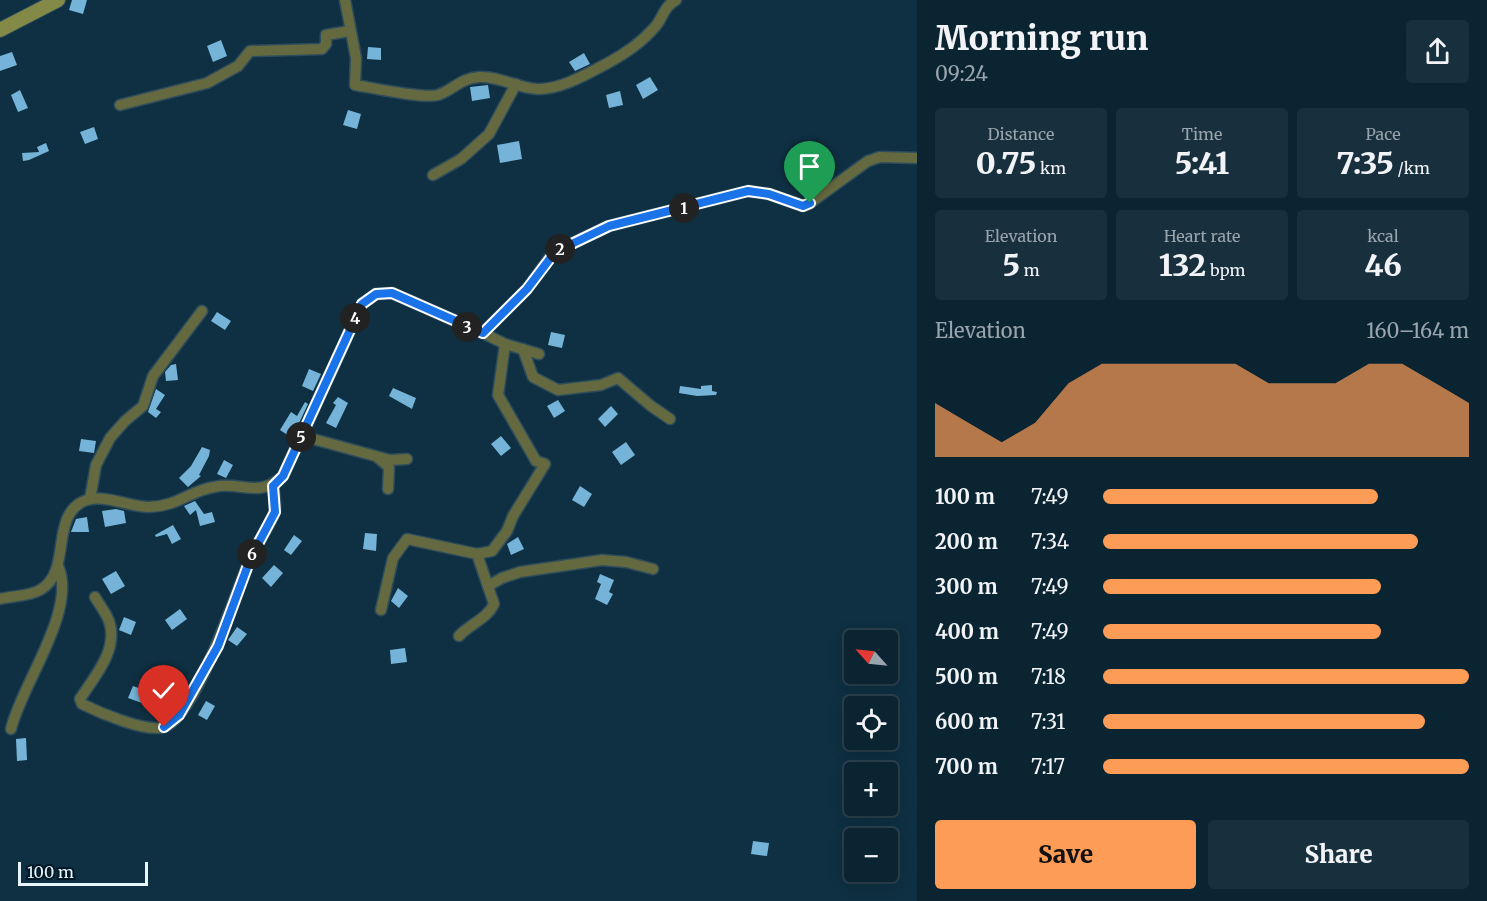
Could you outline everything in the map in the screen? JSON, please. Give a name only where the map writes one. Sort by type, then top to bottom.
[{"type":"street","points":[[0,30],[58,0]]},
{"type":"street","points":[[345,0],[356,58],[355,85],[437,95],[459,82],[476,77],[492,77],[538,89],[560,85],[607,64],[633,47],[655,27],[668,4],[676,0]]},
{"type":"street","points":[[120,105],[207,83],[238,66],[250,51],[322,49],[326,44],[326,35],[350,32]]},
{"type":"street","points":[[433,175],[461,159],[489,134],[516,84]]},
{"type":"street","points":[[498,120],[498,132]]},
{"type":"street","points":[[483,333],[527,289],[555,252],[609,226],[748,191],[769,194],[803,206],[868,160],[880,157],[917,158]]},
{"type":"street","points":[[0,598],[40,591],[50,581],[58,566],[66,520],[78,504],[90,499],[146,507],[170,505],[202,490],[217,486],[260,489],[273,486],[283,476],[362,304],[376,294],[392,293],[505,344],[538,354]]},
{"type":"street","points":[[90,499],[96,465],[111,438],[125,421],[143,406],[153,376],[202,311]]},
{"type":"street","points":[[381,610],[393,558],[407,539],[477,554],[492,551],[507,531],[513,516],[545,464],[536,461],[498,395],[505,344]]},
{"type":"street","points":[[523,349],[533,377],[558,390],[601,386],[618,378],[670,419]]},
{"type":"street","points":[[302,436],[357,453],[376,455],[390,460],[407,459]]},
{"type":"street","points":[[376,455],[389,467],[388,489]]},
{"type":"street","points":[[94,597],[109,621],[111,637],[107,656],[80,699],[81,704],[108,717],[153,728],[164,727],[179,715],[218,646],[251,557],[275,512],[273,486]]},
{"type":"street","points":[[459,636],[467,627],[490,613],[494,604],[477,554]]},
{"type":"street","points":[[488,586],[520,572],[602,560],[626,562],[653,569]]},
{"type":"street","points":[[10,729],[15,712],[44,653],[58,610],[63,584],[58,566]]},
{"type":"building","points":[[72,0],[87,0],[83,14],[69,10]]},
{"type":"building","points":[[221,40],[227,56],[213,62],[207,46]]},
{"type":"building","points":[[368,47],[381,48],[381,60],[367,59]]},
{"type":"building","points":[[12,52],[17,65],[0,71],[0,56]]},
{"type":"building","points":[[584,53],[590,64],[575,71],[569,62]]},
{"type":"building","points":[[650,77],[658,90],[643,99],[636,85]]},
{"type":"building","points":[[488,85],[490,98],[472,101],[470,87]]},
{"type":"building","points":[[20,90],[28,108],[18,112],[11,95]]},
{"type":"building","points":[[620,91],[623,105],[609,108],[606,95]]},
{"type":"building","points":[[348,110],[361,114],[357,129],[343,125]]},
{"type":"building","points":[[94,127],[98,139],[85,144],[80,132]]},
{"type":"building","points":[[519,141],[522,159],[500,163],[497,145]]},
{"type":"building","points":[[46,143],[49,151],[23,161],[22,153],[39,152],[37,147]]},
{"type":"building","points":[[217,312],[231,321],[225,330],[211,321]]},
{"type":"building","points":[[551,332],[565,335],[562,348],[548,345]]},
{"type":"building","points":[[176,364],[178,380],[166,381],[165,372],[171,365]]},
{"type":"building","points":[[309,369],[321,374],[313,391],[302,386]]},
{"type":"building","points":[[712,385],[712,391],[717,392],[716,395],[697,396],[679,393],[680,386],[701,389],[701,386]]},
{"type":"building","points":[[393,388],[416,398],[412,409],[389,396]]},
{"type":"building","points":[[156,389],[165,395],[156,409],[161,412],[156,418],[148,412]]},
{"type":"building","points":[[338,397],[348,403],[336,428],[326,423],[336,405],[333,403]]},
{"type":"building","points":[[558,400],[565,411],[554,418],[547,406]]},
{"type":"building","points":[[305,402],[308,404],[292,438],[280,430],[291,412],[297,416]]},
{"type":"building","points":[[611,406],[618,414],[605,427],[598,419]]},
{"type":"building","points":[[501,436],[511,448],[501,456],[491,444]]},
{"type":"building","points":[[81,439],[96,441],[94,453],[79,451]]},
{"type":"building","points":[[626,442],[635,455],[621,465],[612,452]]},
{"type":"building","points":[[202,447],[210,450],[209,456],[199,475],[201,476],[188,487],[179,478],[191,466]]},
{"type":"building","points":[[224,460],[233,465],[226,478],[217,474]]},
{"type":"building","points":[[580,486],[592,494],[584,507],[572,500]]},
{"type":"building","points":[[195,501],[204,514],[212,512],[215,522],[200,526],[196,510],[190,515],[184,506]]},
{"type":"building","points":[[116,509],[124,511],[126,523],[105,527],[102,511]]},
{"type":"building","points":[[87,517],[89,532],[71,532],[76,519]]},
{"type":"building","points":[[173,525],[181,539],[172,544],[167,534],[156,537],[155,535]]},
{"type":"building","points":[[365,533],[377,534],[376,551],[363,549]]},
{"type":"building","points":[[294,535],[302,541],[291,555],[284,550]]},
{"type":"building","points":[[518,537],[524,549],[511,555],[507,544]]},
{"type":"building","points":[[274,565],[283,573],[271,587],[262,578]]},
{"type":"building","points":[[116,571],[125,586],[111,594],[102,579]]},
{"type":"building","points":[[600,574],[614,580],[609,592],[613,594],[607,605],[595,599],[601,584],[597,582]]},
{"type":"building","points":[[398,588],[408,596],[399,608],[391,601]]},
{"type":"building","points":[[180,609],[187,619],[172,630],[165,620]]},
{"type":"building","points":[[124,617],[136,622],[131,635],[119,630]]},
{"type":"building","points":[[237,627],[247,634],[237,646],[228,640]]},
{"type":"building","points":[[405,648],[407,662],[391,664],[390,650]]},
{"type":"building","points":[[133,686],[147,691],[142,703],[128,698]]},
{"type":"building","points":[[167,697],[171,707],[154,714],[150,705]]},
{"type":"building","points":[[206,701],[215,706],[207,720],[198,715]]},
{"type":"building","points":[[26,738],[27,760],[17,761],[16,739]]},
{"type":"building","points":[[753,841],[769,843],[767,856],[751,854]]},
{"type":"route","points":[[164,727],[179,715],[218,646],[251,557],[275,512],[273,486],[283,476],[362,304],[376,294],[392,293],[483,333],[527,289],[555,252],[609,226],[748,191],[769,194],[803,206],[810,203]]}]
